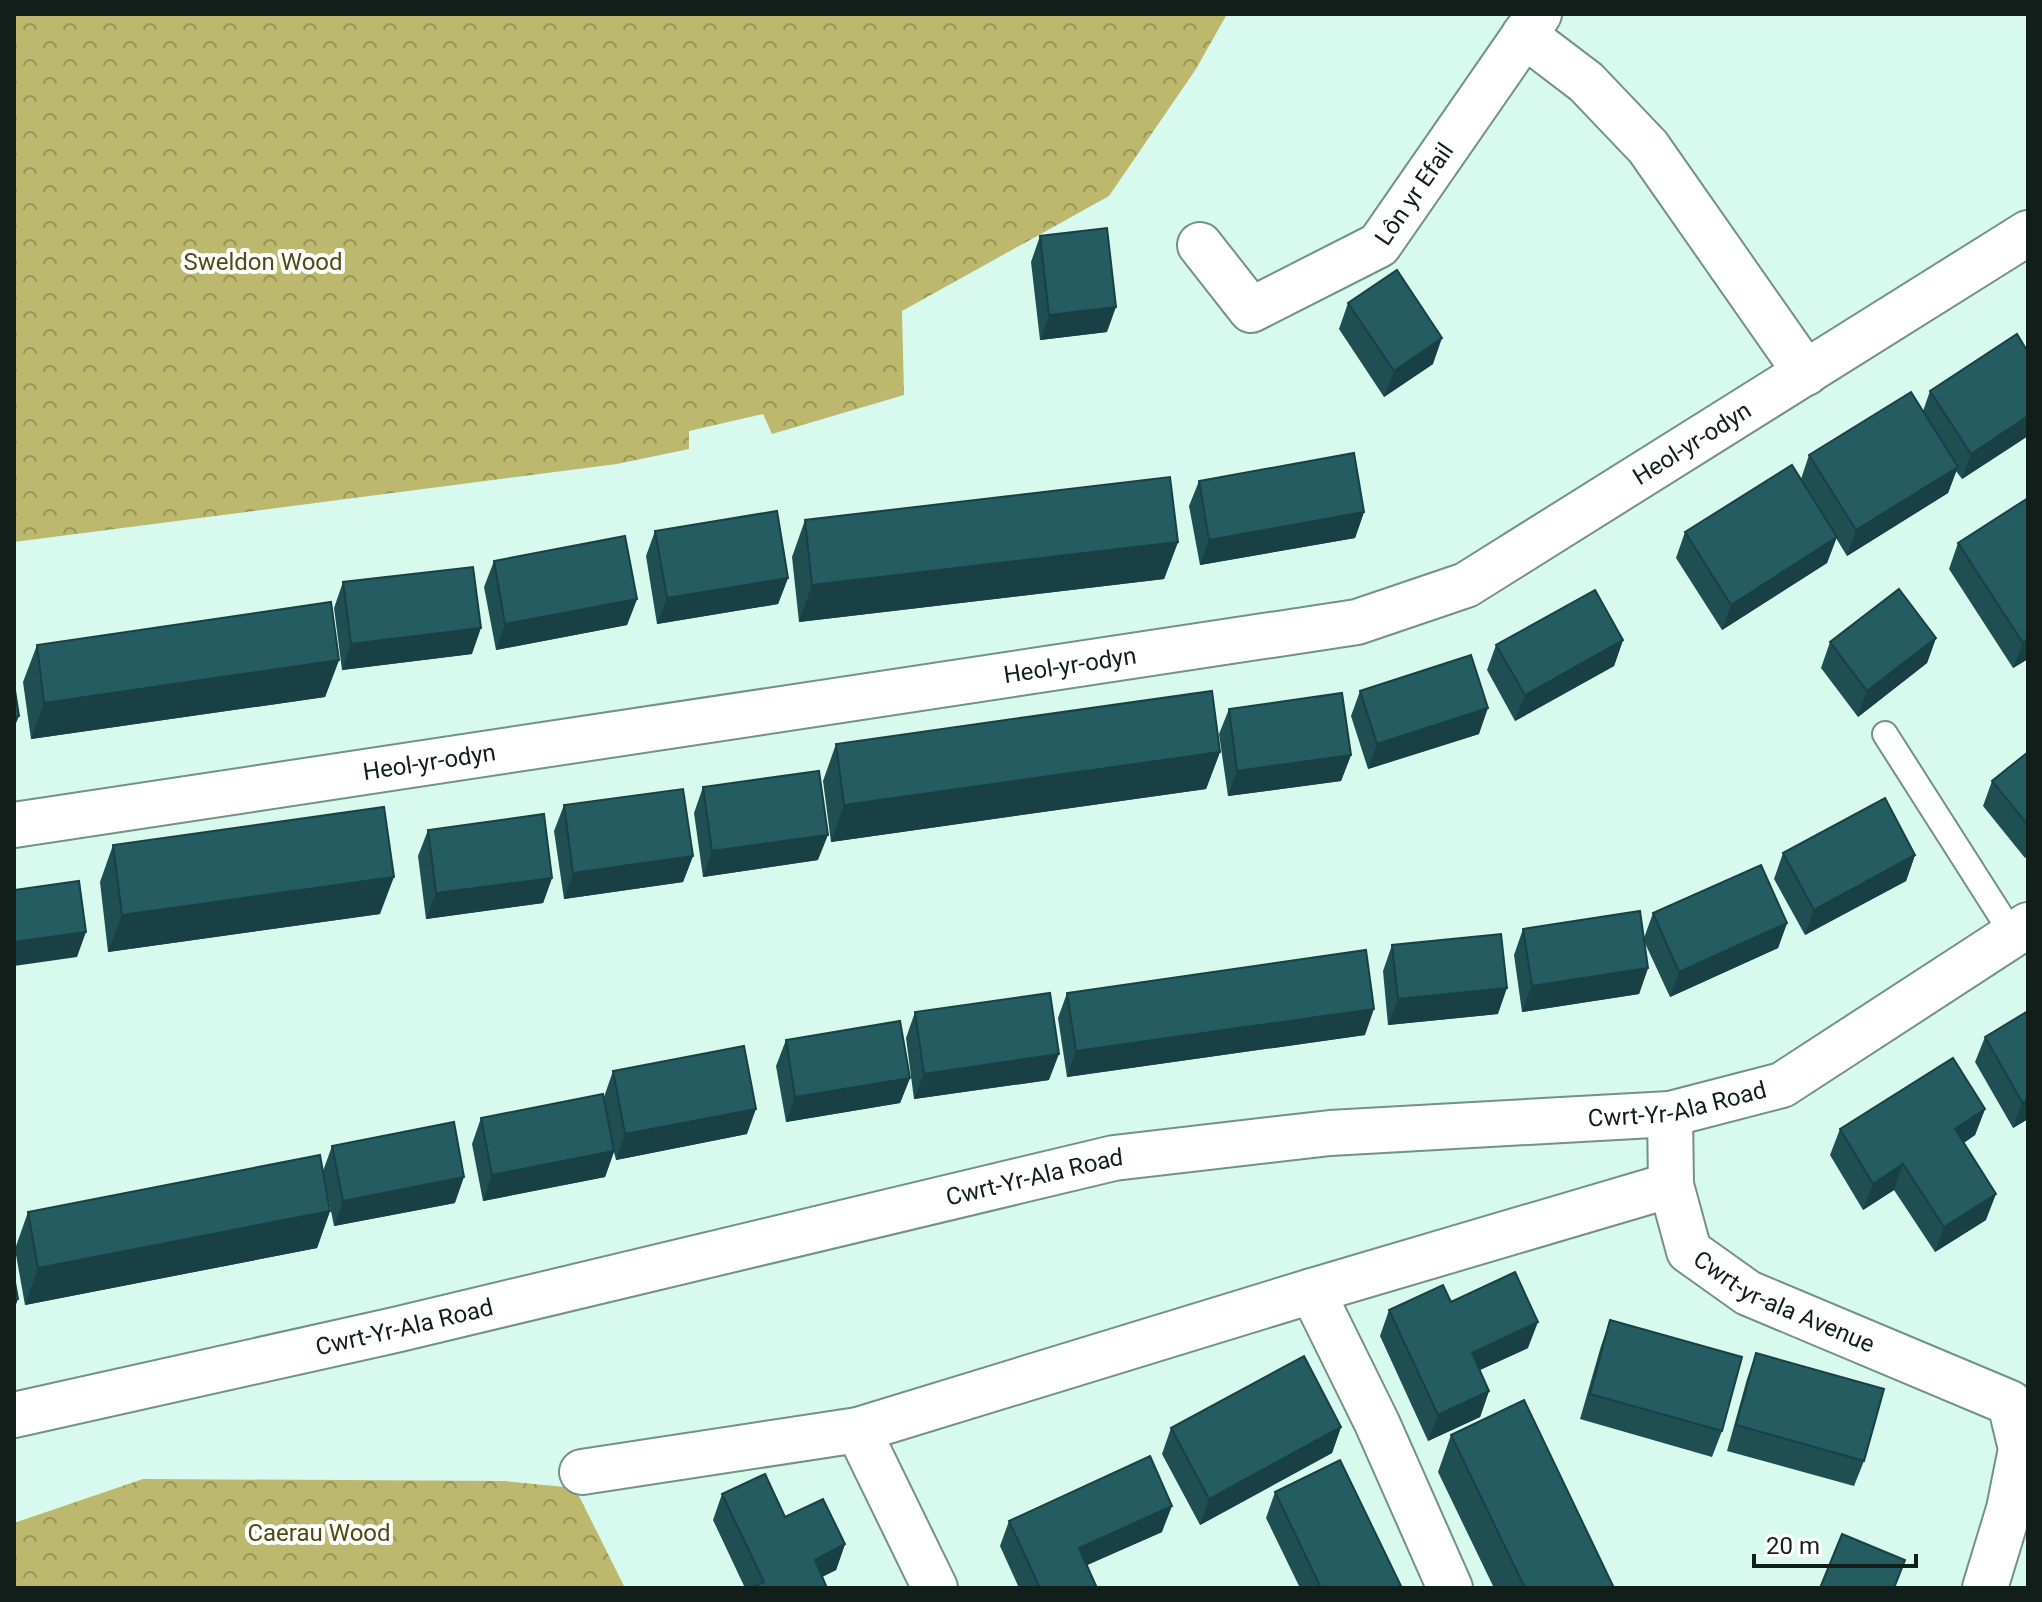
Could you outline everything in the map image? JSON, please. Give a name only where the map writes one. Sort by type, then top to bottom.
[{"type":"street","name":"Lôn yr Efail","points":[[1200,245],[1251,310],[1379,245],[1532,24],[1648,147],[1806,373]]},
{"type":"street","name":"Heol-yr-odyn","points":[[14,825],[1357,622],[1466,585],[2028,233]]},
{"type":"street","name":"Cwrt-Yr-Ala Road","points":[[14,1415],[395,1330],[1114,1158],[1330,1133],[1670,1114],[1782,1085],[2020,930]]},
{"type":"street","name":"Cwrt-yr-ala Avenue","points":[[1670,1114],[1671,1185],[1689,1251],[1748,1293],[2019,1397]]},
{"type":"street","points":[[582,1472],[858,1430],[1671,1185]]},
{"type":"street","points":[[1312,1291],[1377,1423],[1450,1588]]},
{"type":"street","points":[[1985,1588],[2009,1509],[2021,1449],[2019,1397]]},
{"type":"street","points":[[858,1430],[935,1588]]},
{"type":"lane","points":[[1885,734],[2020,930]]},
{"type":"green space","name":"Sweldon Wood","points":[[14,14],[1227,14],[1196,69],[1109,196],[902,311],[904,395],[772,434],[763,414],[689,431],[689,449],[617,464],[14,542]]},
{"type":"green space","name":"Caerau Wood","points":[[143,1479],[504,1481],[575,1488],[625,1588],[14,1588],[14,1523]]},
{"type":"building","points":[[1107,228],[1116,307],[1049,315],[1040,236]]},
{"type":"building","points":[[1397,270],[1442,338],[1394,371],[1348,303]]},
{"type":"building","points":[[2017,334],[2028,352],[2028,416],[1971,454],[1930,391]]},
{"type":"building","points":[[1911,392],[1958,467],[1856,530],[1809,455]]},
{"type":"building","points":[[1354,453],[1364,512],[1209,540],[1199,481]]},
{"type":"building","points":[[1792,465],[1837,537],[1731,605],[1685,532]]},
{"type":"building","points":[[1170,477],[1178,542],[812,585],[805,520]]},
{"type":"building","points":[[2028,498],[2028,639],[2023,643],[1958,543]]},
{"type":"building","points":[[777,511],[788,578],[667,598],[655,531]]},
{"type":"building","points":[[625,536],[637,599],[505,624],[494,561]]},
{"type":"building","points":[[473,567],[481,628],[351,644],[343,582]]},
{"type":"building","points":[[1899,589],[1936,638],[1867,691],[1830,642]]},
{"type":"building","points":[[1595,590],[1623,640],[1525,695],[1496,645]]},
{"type":"building","points":[[331,602],[339,660],[44,703],[37,645]]},
{"type":"building","points":[[1471,655],[1488,708],[1377,744],[1360,691]]},
{"type":"building","points":[[14,684],[19,716],[14,717]]},
{"type":"building","points":[[1212,691],[1220,752],[844,805],[836,744]]},
{"type":"building","points":[[1342,693],[1351,755],[1237,771],[1229,709]]},
{"type":"building","points":[[2028,752],[2028,825],[1992,781]]},
{"type":"building","points":[[819,771],[828,835],[712,851],[703,787]]},
{"type":"building","points":[[683,789],[693,856],[573,873],[564,805]]},
{"type":"building","points":[[1885,798],[1915,855],[1814,910],[1783,853]]},
{"type":"building","points":[[384,807],[394,877],[122,915],[113,845]]},
{"type":"building","points":[[544,814],[552,878],[436,893],[428,830]]},
{"type":"building","points":[[1761,865],[1787,923],[1679,972],[1653,913]]},
{"type":"building","points":[[79,881],[86,932],[14,942],[14,890]]},
{"type":"building","points":[[1640,911],[1648,968],[1532,986],[1523,929]]},
{"type":"building","points":[[1501,934],[1507,988],[1398,999],[1392,945]]},
{"type":"building","points":[[1366,950],[1374,1009],[1076,1051],[1067,993]]},
{"type":"building","points":[[1050,993],[1059,1054],[924,1074],[915,1012]]},
{"type":"building","points":[[2028,1011],[2028,1099],[2022,1102],[1985,1037]]},
{"type":"building","points":[[900,1021],[910,1078],[795,1097],[786,1040]]},
{"type":"building","points":[[744,1046],[756,1109],[625,1134],[613,1071]]},
{"type":"building","points":[[1953,1058],[1985,1109],[1955,1129],[1996,1194],[1944,1227],[1903,1164],[1873,1184],[1840,1129]]},
{"type":"building","points":[[603,1094],[614,1151],[492,1175],[481,1118]]},
{"type":"building","points":[[454,1122],[464,1177],[343,1201],[332,1146]]},
{"type":"building","points":[[320,1155],[330,1211],[38,1268],[28,1212]]},
{"type":"building","points":[[1515,1272],[1538,1322],[1472,1353],[1489,1391],[1438,1415],[1389,1310],[1443,1285],[1451,1302]]},
{"type":"building","points":[[14,1277],[18,1299],[14,1300]]},
{"type":"building","points":[[1610,1320],[1742,1357],[1722,1431],[1590,1394]]},
{"type":"building","points":[[1756,1353],[1884,1389],[1864,1461],[1736,1425]]},
{"type":"building","points":[[1304,1356],[1341,1427],[1209,1499],[1171,1428]]},
{"type":"building","points":[[1524,1400],[1614,1588],[1525,1588],[1451,1435]]},
{"type":"building","points":[[1150,1456],[1172,1506],[1079,1548],[1097,1588],[1040,1588],[1009,1521]]},
{"type":"building","points":[[1340,1460],[1401,1586],[1397,1588],[1321,1588],[1275,1492]]},
{"type":"building","points":[[765,1474],[785,1517],[823,1499],[845,1544],[815,1560],[827,1588],[751,1588],[764,1582],[722,1494]]},
{"type":"building","points":[[1842,1534],[1905,1560],[1894,1588],[1820,1588]]}]
